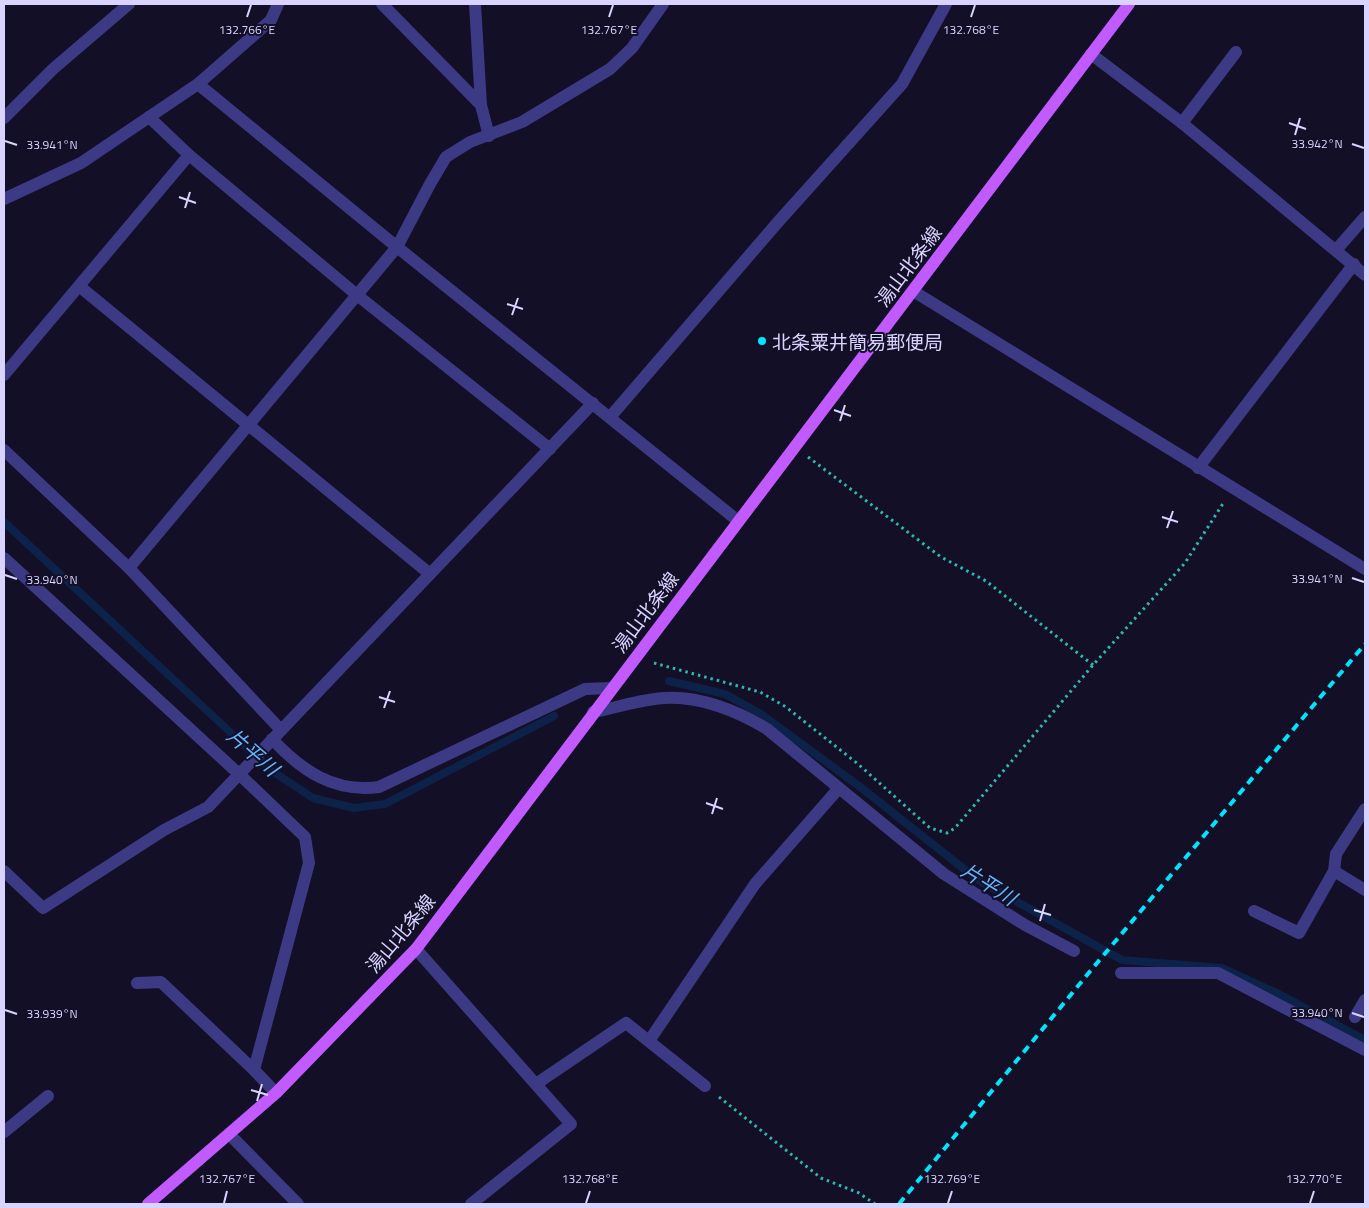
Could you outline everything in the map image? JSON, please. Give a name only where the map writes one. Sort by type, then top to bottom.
[{"type":"main road","name":"湯山北条線","points":[[148,1204],[230,1135],[276,1093],[416,949],[737,520],[1129,4]]},
{"type":"street","points":[[4,118],[53,69],[129,4]]},
{"type":"street","points":[[4,199],[81,163],[198,84],[271,20],[278,4]]},
{"type":"street","points":[[382,4],[481,105]]},
{"type":"street","points":[[475,4],[481,105],[489,136]]},
{"type":"street","points":[[130,568],[397,247],[446,157],[470,142],[522,122],[610,69],[632,48],[663,4]]},
{"type":"street","points":[[611,416],[778,222],[902,84],[946,4]]},
{"type":"street","points":[[1182,123],[1236,52]]},
{"type":"street","points":[[1091,54],[1182,123],[1337,249],[1365,275]]},
{"type":"street","points":[[198,84],[397,247],[611,416],[737,520]]},
{"type":"street","points":[[149,118],[189,155],[358,295],[550,449]]},
{"type":"street","points":[[4,375],[189,155]]},
{"type":"street","points":[[1337,249],[1365,217]]},
{"type":"street","points":[[1198,468],[1354,264]]},
{"type":"street","points":[[79,286],[430,574]]},
{"type":"street","points":[[912,291],[1365,569]]},
{"type":"street","points":[[4,871],[43,908],[164,830],[208,807],[593,403]]},
{"type":"street","points":[[4,450],[130,568],[290,758],[315,774],[338,785],[360,790],[379,787],[585,689],[611,688]]},
{"type":"street","points":[[4,558],[242,771],[305,837],[309,863],[254,1070]]},
{"type":"street","points":[[593,712],[664,698],[689,699],[744,716],[767,729],[944,874],[1025,925],[1074,951]]},
{"type":"street","points":[[649,1041],[755,884],[839,788]]},
{"type":"street","points":[[1254,911],[1299,933],[1334,871],[1336,854],[1365,810]]},
{"type":"street","points":[[1334,871],[1365,890]]},
{"type":"street","points":[[416,949],[571,1124],[471,1204]]},
{"type":"street","points":[[1122,973],[1218,974],[1365,1050]]},
{"type":"street","points":[[137,983],[161,982],[276,1093]]},
{"type":"street","points":[[1354,1017],[1365,1000]]},
{"type":"street","points":[[536,1084],[626,1023],[705,1086]]},
{"type":"street","points":[[4,1132],[48,1096]]},
{"type":"street","points":[[230,1135],[298,1204]]},
{"type":"path","points":[[794,446],[941,557],[986,581],[1093,664]]},
{"type":"path","points":[[634,658],[722,680],[760,692],[786,707],[858,764],[930,828],[947,833],[955,828],[1093,664],[1185,563],[1233,488]]},
{"type":"path","points":[[705,1086],[821,1178],[859,1193],[876,1204]]},
{"type":"waterway","name":"片平川","points":[[4,522],[272,771],[313,798],[354,808],[385,804],[554,716]]},
{"type":"waterway","name":"片平川","points":[[669,681],[725,694],[761,714],[859,786],[978,880],[1122,960],[1222,968],[1279,994],[1365,1040]]},
{"type":"railway","points":[[899,1204],[1087,975],[1365,644]]},
{"type":"place","name":"北条粟井簡易郵便局","points":[[762,341]]}]
